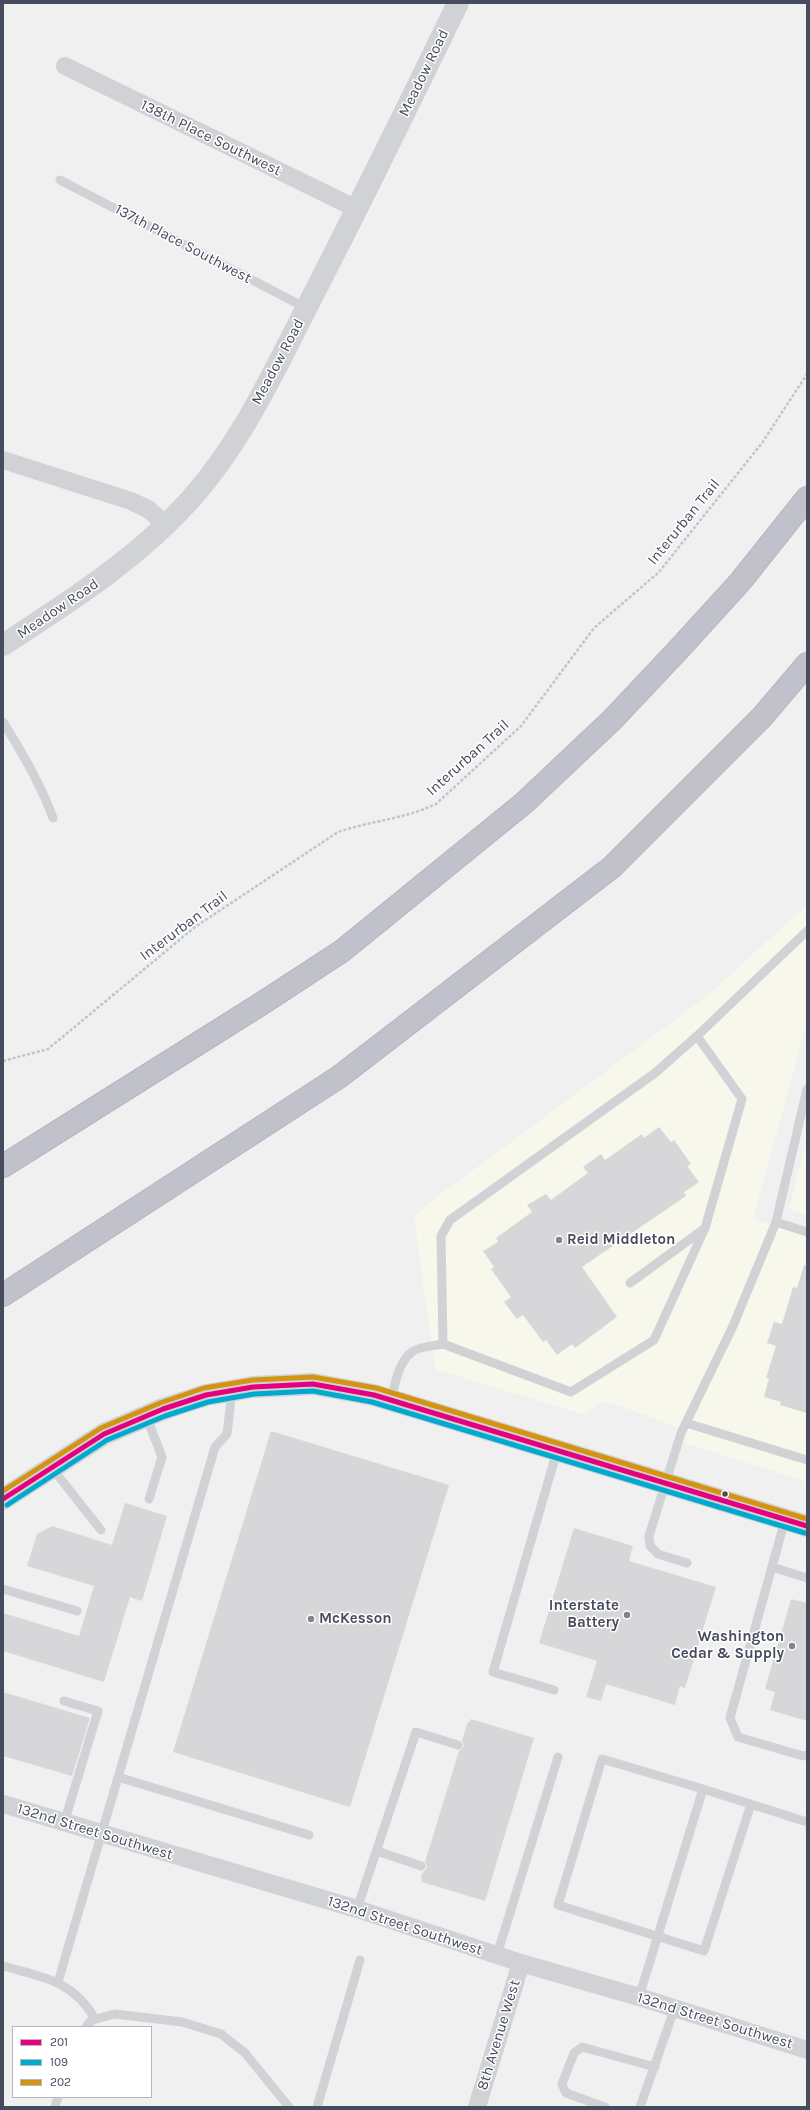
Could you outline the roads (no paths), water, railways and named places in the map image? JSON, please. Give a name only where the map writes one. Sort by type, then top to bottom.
[{"type":"highway","points":[[3,1166],[261,1004],[342,951],[524,802],[612,720],[678,650],[740,582],[807,498]]},
{"type":"highway","points":[[3,1294],[339,1076],[612,867],[762,717],[807,664]]},
{"type":"street","name":"Meadow Road","points":[[3,645],[121,565],[166,525],[208,480],[238,437],[306,308],[357,209],[458,3]]},
{"type":"street","name":"138th Place Southwest","points":[[65,66],[357,209]]},
{"type":"street","points":[[3,460],[131,501],[148,509],[166,525]]},
{"type":"street","points":[[3,1499],[104,1434],[146,1416],[206,1395],[232,1390],[253,1387],[313,1384],[374,1395],[807,1526]]},
{"type":"street","name":"132nd Street Southwest","points":[[3,1804],[358,1910],[521,1964],[639,1998],[807,2050]]},
{"type":"street","name":"8th Avenue West","points":[[476,2107],[521,1964]]},
{"type":"lane","name":"137th Place Southwest","points":[[60,180],[306,308]]},
{"type":"lane","points":[[3,722],[19,748],[47,802],[53,818]]},
{"type":"lane","points":[[443,1344],[441,1236],[450,1220],[655,1073],[697,1036],[807,930]]},
{"type":"lane","points":[[391,1400],[400,1368],[412,1352],[425,1347],[443,1344],[571,1392],[654,1340],[705,1228],[742,1099],[697,1036]]},
{"type":"lane","points":[[687,1563],[658,1554],[650,1546],[649,1536],[665,1483],[686,1423],[733,1326],[776,1222],[807,1089]]},
{"type":"lane","points":[[776,1222],[807,1232]]},
{"type":"lane","points":[[630,1283],[705,1228]]},
{"type":"lane","points":[[58,1982],[215,1447],[227,1434],[232,1390]]},
{"type":"lane","points":[[146,1416],[162,1457],[149,1499]]},
{"type":"lane","points":[[686,1423],[807,1460]]},
{"type":"lane","points":[[554,1690],[493,1672],[557,1451]]},
{"type":"lane","points":[[52,1468],[101,1530]]},
{"type":"lane","points":[[784,1520],[730,1718],[738,1737],[803,1756],[807,1755]]},
{"type":"lane","points":[[772,1567],[807,1578]]},
{"type":"lane","points":[[3,1589],[77,1611]]},
{"type":"lane","points":[[64,1700],[98,1711],[64,1823]]},
{"type":"lane","points":[[358,1910],[416,1732],[458,1745]]},
{"type":"lane","points":[[497,1955],[558,1757]]},
{"type":"lane","points":[[751,1804],[704,1951],[558,1905],[602,1759],[703,1789],[751,1804],[807,1822]]},
{"type":"lane","points":[[118,1777],[309,1835]]},
{"type":"lane","points":[[639,1998],[703,1789]]},
{"type":"lane","points":[[377,1851],[421,1866]]},
{"type":"lane","points":[[317,2107],[360,1960]]},
{"type":"lane","points":[[3,1966],[58,1982],[72,1990],[95,2019]]},
{"type":"lane","points":[[640,2107],[674,2010]]},
{"type":"lane","points":[[87,2026],[92,2020],[115,2014],[182,2022],[221,2034],[245,2053],[289,2107]]},
{"type":"lane","points":[[600,2106],[566,2093],[562,2084],[574,2053],[582,2047],[655,2067]]},
{"type":"place","name":"Reid Middleton","points":[[559,1240]]},
{"type":"place","name":"Interstate Battery","points":[[627,1615]]},
{"type":"place","name":"McKesson","points":[[311,1619]]},
{"type":"place","name":"Washington Cedar & Supply","points":[[792,1646]]}]
